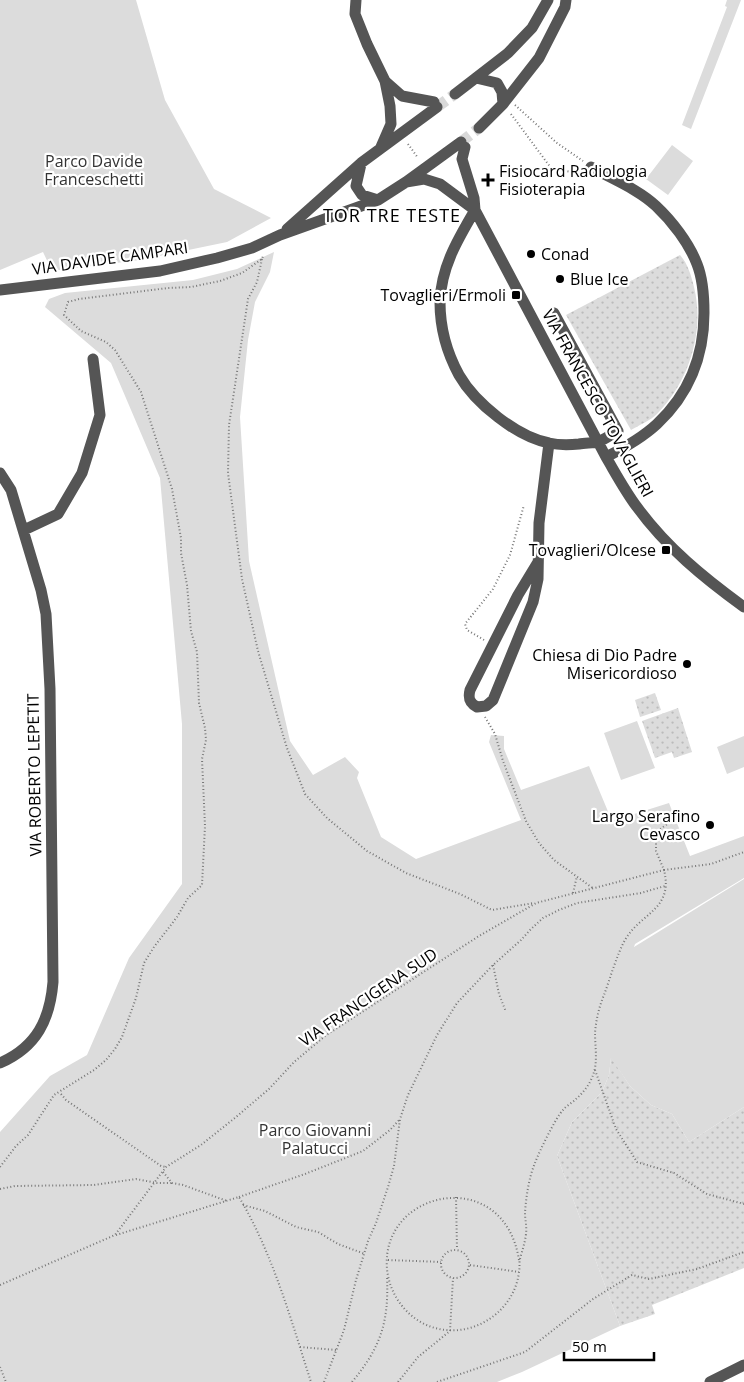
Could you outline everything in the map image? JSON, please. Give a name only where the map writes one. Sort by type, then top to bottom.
[{"type":"street","points":[[356,0],[356,14],[367,44],[385,81],[390,106],[391,124],[379,151]]},
{"type":"street","points":[[455,94],[508,53],[532,28],[548,0]]},
{"type":"street","points":[[478,128],[506,101],[539,58],[565,7],[566,0]]},
{"type":"street","points":[[476,78],[497,83],[506,101]]},
{"type":"street","points":[[280,235],[361,163],[401,134],[435,104],[402,96],[385,81]]},
{"type":"street","name":"VIA DAVIDE CAMPARI","points":[[0,290],[160,271],[252,248],[280,235],[378,200],[463,145],[462,159],[474,198],[475,210]]},
{"type":"street","points":[[361,163],[356,186],[362,195],[378,200]]},
{"type":"street","points":[[591,167],[648,199],[672,223],[687,245],[697,265],[704,304],[702,346],[694,374],[686,388],[677,402],[657,424],[633,442],[606,457]]},
{"type":"street","points":[[406,182],[424,179],[440,184],[475,210],[454,247],[443,279],[441,314],[446,344],[459,375],[482,404],[510,425],[535,439],[548,443],[575,444],[598,442],[618,431],[554,313]]},
{"type":"street","name":"VIA FRANCESCO TOVAGLIERI","points":[[475,210],[606,457],[637,508],[667,544],[695,570],[744,608]]},
{"type":"street","points":[[24,530],[58,514],[82,473],[100,415],[93,359]]},
{"type":"street","points":[[538,562],[518,595],[470,690],[469,697],[474,705],[482,707],[490,704],[493,700],[533,602],[538,579],[542,491],[548,443]]},
{"type":"street","name":"VIA ROBERTO LEPETIT","points":[[0,473],[11,490],[41,590],[46,614],[50,689],[53,982],[50,1008],[39,1032],[21,1051],[0,1063]]},
{"type":"street","points":[[710,1382],[744,1366]]},
{"type":"path","points":[[506,101],[551,168],[571,172],[591,167]]},
{"type":"path","points":[[506,101],[557,143],[591,167]]},
{"type":"path","points":[[401,134],[425,168]]},
{"type":"path","points":[[268,240],[257,282],[248,299],[229,425],[228,473],[242,579],[258,651],[287,748],[305,794],[327,818],[367,851],[406,873],[460,894],[492,910],[536,903]]},
{"type":"path","points":[[0,1167],[16,1146],[28,1135],[54,1095],[94,1070],[115,1049],[122,1037],[136,998],[144,963],[177,917],[188,898],[202,885],[203,876],[202,863],[205,826],[202,760],[206,728],[199,703],[197,652],[191,631],[187,585],[181,553],[181,538],[172,489],[141,392],[116,350],[106,342],[82,331],[64,315],[65,309],[68,302],[79,298],[168,288],[191,288],[220,281],[242,273],[262,259]]},
{"type":"path","points":[[492,646],[467,630],[465,624],[493,589],[510,555],[524,505]]},
{"type":"path","points":[[482,707],[487,722],[495,734],[503,761],[526,821],[546,851],[594,888]]},
{"type":"path","points":[[387,1270],[394,1295],[404,1309],[425,1324],[450,1331],[482,1324],[496,1315],[507,1303],[515,1288],[523,1253],[526,1233],[525,1212],[534,1163],[562,1110],[588,1086],[594,1069],[595,1029],[600,1005],[625,939],[639,923],[658,907],[666,886],[664,870],[656,850],[656,832],[673,820]]},
{"type":"path","name":"VIA FRANCIGENA SUD","points":[[0,1285],[115,1235],[166,1167],[201,1145],[236,1117],[269,1089],[294,1062],[325,1036],[479,936],[536,903],[664,870],[711,864],[744,852]]},
{"type":"path","points":[[573,893],[577,875]]},
{"type":"path","points":[[324,1382],[336,1350],[394,1166],[400,1119],[408,1095],[437,1035],[457,1003],[544,918],[558,910],[577,902],[641,893],[666,886]]},
{"type":"path","points":[[494,965],[499,994],[506,1012]]},
{"type":"path","points":[[594,1069],[616,1129],[637,1162],[674,1172],[707,1194],[744,1204]]},
{"type":"path","points":[[61,1094],[66,1100],[161,1166],[166,1167]]},
{"type":"path","points":[[115,1235],[239,1197],[363,1151],[390,1130],[400,1119]]},
{"type":"path","points":[[163,1171],[172,1183]]},
{"type":"path","points":[[0,1189],[15,1186],[94,1185],[136,1179],[172,1183],[224,1198],[227,1201]]},
{"type":"path","points":[[239,1197],[266,1251],[311,1382]]},
{"type":"path","points":[[352,1382],[372,1355],[384,1328],[388,1294],[387,1260],[389,1246],[403,1220],[414,1210],[441,1198],[456,1197],[479,1203],[500,1216],[514,1236],[520,1260]]},
{"type":"path","points":[[456,1197],[457,1249]]},
{"type":"path","points":[[243,1205],[265,1210],[296,1227],[318,1232],[338,1244],[365,1254]]},
{"type":"path","points":[[457,1249],[465,1253],[470,1265],[466,1274],[453,1278],[442,1271],[441,1262],[444,1254],[457,1249]]},
{"type":"path","points":[[437,1382],[525,1352],[593,1299],[632,1275],[649,1279],[697,1269],[744,1252]]},
{"type":"path","points":[[387,1260],[441,1262]]},
{"type":"path","points":[[470,1265],[519,1272]]},
{"type":"path","points":[[398,1382],[418,1357],[450,1331],[453,1278]]},
{"type":"path","points":[[300,1347],[336,1350]]},
{"type":"path","points":[[0,1367],[6,1382]]},
{"type":"green space","name":"Parco Davide Franceschetti","points":[[0,0],[136,0],[165,100],[214,189],[271,218],[227,242],[140,260],[52,271],[43,252],[0,270]]},
{"type":"green space","points":[[727,0],[741,0],[691,129],[682,125],[727,7],[725,6]]},
{"type":"green space","points":[[672,145],[693,161],[668,195],[646,179]]},
{"type":"green space","name":"Parco Giovanni Palatucci","points":[[274,252],[270,272],[255,302],[248,340],[240,417],[249,561],[290,741],[313,775],[345,757],[359,772],[357,778],[381,837],[416,859],[521,820],[489,742],[491,735],[504,736],[504,749],[521,790],[589,766],[612,821],[669,803],[690,856],[744,836],[744,878],[635,944],[634,947],[744,879],[744,1107],[689,1142],[672,1114],[651,1105],[630,1086],[611,1058],[609,1075],[602,1092],[572,1122],[557,1156],[620,1326],[497,1382],[0,1382],[0,1132],[50,1076],[87,1055],[129,958],[182,884],[182,724],[160,478],[111,363],[45,307],[49,299],[65,293],[193,280],[237,269]]},
{"type":"green space","points":[[680,255],[690,274],[697,304],[696,338],[692,355],[678,387],[668,401],[657,414],[631,430],[566,315]]},
{"type":"green space","points":[[655,693],[661,710],[640,717],[635,700]]},
{"type":"green space","points":[[678,708],[692,752],[674,758],[672,752],[655,758],[642,721]]},
{"type":"green space","points":[[637,721],[655,768],[621,780],[604,733]]},
{"type":"green space","points":[[744,736],[744,767],[727,774],[717,747]]},
{"type":"green space","points":[[611,1057],[630,1086],[651,1105],[672,1114],[689,1142],[744,1107],[744,1268],[652,1305],[655,1314],[620,1326],[557,1156],[572,1122],[602,1092],[609,1075]]},
{"type":"tunnel","points":[[437,107],[455,94]]},
{"type":"tunnel","points":[[461,142],[479,128]]},
{"type":"place","name":"Fisiocard Radiologia Fisioterapia","points":[[488,180]]},
{"type":"place","name":"Conad","points":[[531,254]]},
{"type":"place","name":"Blue Ice","points":[[560,279]]},
{"type":"place","name":"Tovaglieri/Ermoli","points":[[516,295]]},
{"type":"place","name":"Tovaglieri/Olcese","points":[[666,550]]},
{"type":"place","name":"Chiesa di Dio Padre Misericordioso","points":[[687,664]]},
{"type":"place","name":"Largo Serafino Cevasco","points":[[710,825]]},
{"type":"district","name":"TOR TRE TESTE","points":[[392,216]]}]
